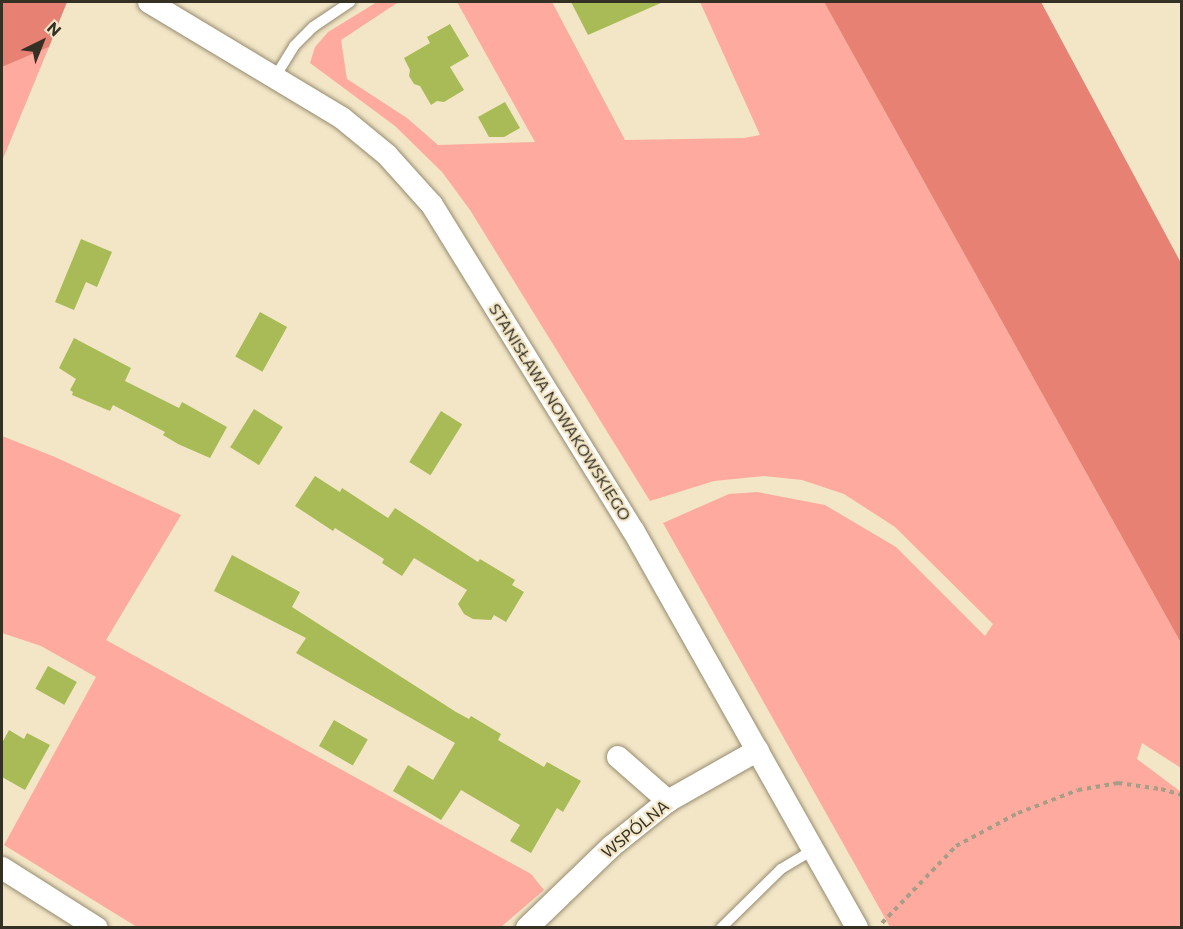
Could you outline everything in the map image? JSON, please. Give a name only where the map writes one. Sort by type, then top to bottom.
[{"type":"street","name":"STANISŁAWA NOWAKOWSKIEGO","points":[[149,2],[177,9],[274,77],[342,118],[387,155],[432,205],[618,506],[857,927]]},
{"type":"street","name":"WSPÓLNA","points":[[527,927],[612,846],[668,801],[758,750]]},
{"type":"street","points":[[618,757],[668,801]]},
{"type":"street","points":[[2,868],[96,927]]},
{"type":"lane","points":[[274,77],[300,40],[313,27],[350,2]]},
{"type":"lane","points":[[722,927],[781,869],[814,849]]},
{"type":"path","points":[[875,927],[894,914],[911,891],[956,846],[1018,813],[1078,790],[1118,783],[1161,789],[1182,795]]},
{"type":"shaded area","points":[[2,2],[67,2],[49,47],[2,67]]},
{"type":"shaded area","points":[[377,2],[397,3],[341,40],[347,79],[407,118],[438,145],[535,142],[457,2],[552,2],[625,140],[744,138],[760,135],[700,2],[824,2],[1181,643],[1181,768],[1142,743],[1137,759],[1181,792],[1181,927],[890,927],[663,523],[729,494],[757,492],[825,505],[896,547],[985,636],[993,624],[895,527],[844,494],[802,480],[764,476],[714,481],[650,501],[470,210],[442,172],[395,126],[310,63],[315,47],[328,32]]},
{"type":"shaded area","points":[[824,2],[1041,2],[1181,263],[1181,643]]},
{"type":"shaded area","points":[[49,47],[2,161],[2,67]]},
{"type":"shaded area","points":[[2,436],[55,457],[181,515],[106,640],[531,874],[544,890],[501,927],[137,927],[4,845],[96,677],[41,646],[2,633]]},
{"type":"building","points":[[571,2],[663,2],[588,35]]},
{"type":"building","points":[[450,24],[469,56],[450,67],[464,90],[444,102],[437,101],[431,105],[420,86],[414,84],[409,76],[410,70],[404,58],[430,43],[427,37]]},
{"type":"building","points":[[505,102],[520,128],[504,137],[489,137],[478,117]]},
{"type":"building","points":[[81,239],[112,252],[97,287],[86,282],[74,310],[55,302]]},
{"type":"building","points":[[260,312],[287,327],[262,372],[235,357]]},
{"type":"building","points":[[74,338],[131,368],[125,381],[179,408],[182,402],[227,427],[210,458],[178,444],[163,435],[165,432],[113,405],[110,411],[72,395],[73,392],[70,390],[76,379],[59,368]]},
{"type":"building","points":[[254,409],[283,427],[259,465],[230,447]]},
{"type":"building","points":[[441,411],[462,424],[430,475],[409,462]]},
{"type":"building","points":[[315,476],[340,492],[342,488],[388,518],[395,508],[478,562],[480,559],[515,580],[512,585],[524,592],[506,622],[494,615],[491,620],[473,619],[464,614],[458,604],[467,590],[414,558],[402,576],[382,563],[384,559],[335,528],[333,531],[295,506]]},
{"type":"building","points":[[232,555],[300,592],[292,607],[456,712],[469,719],[471,716],[501,734],[498,740],[544,767],[547,762],[581,781],[563,812],[557,808],[531,853],[510,841],[520,825],[461,790],[441,820],[393,791],[408,765],[433,780],[455,743],[296,653],[306,638],[214,591]]},
{"type":"building","points":[[48,666],[77,682],[64,705],[35,689]]},
{"type":"building","points":[[334,720],[368,740],[353,765],[319,746]]},
{"type":"building","points":[[9,730],[24,739],[27,733],[50,745],[25,790],[2,777],[2,743]]}]
